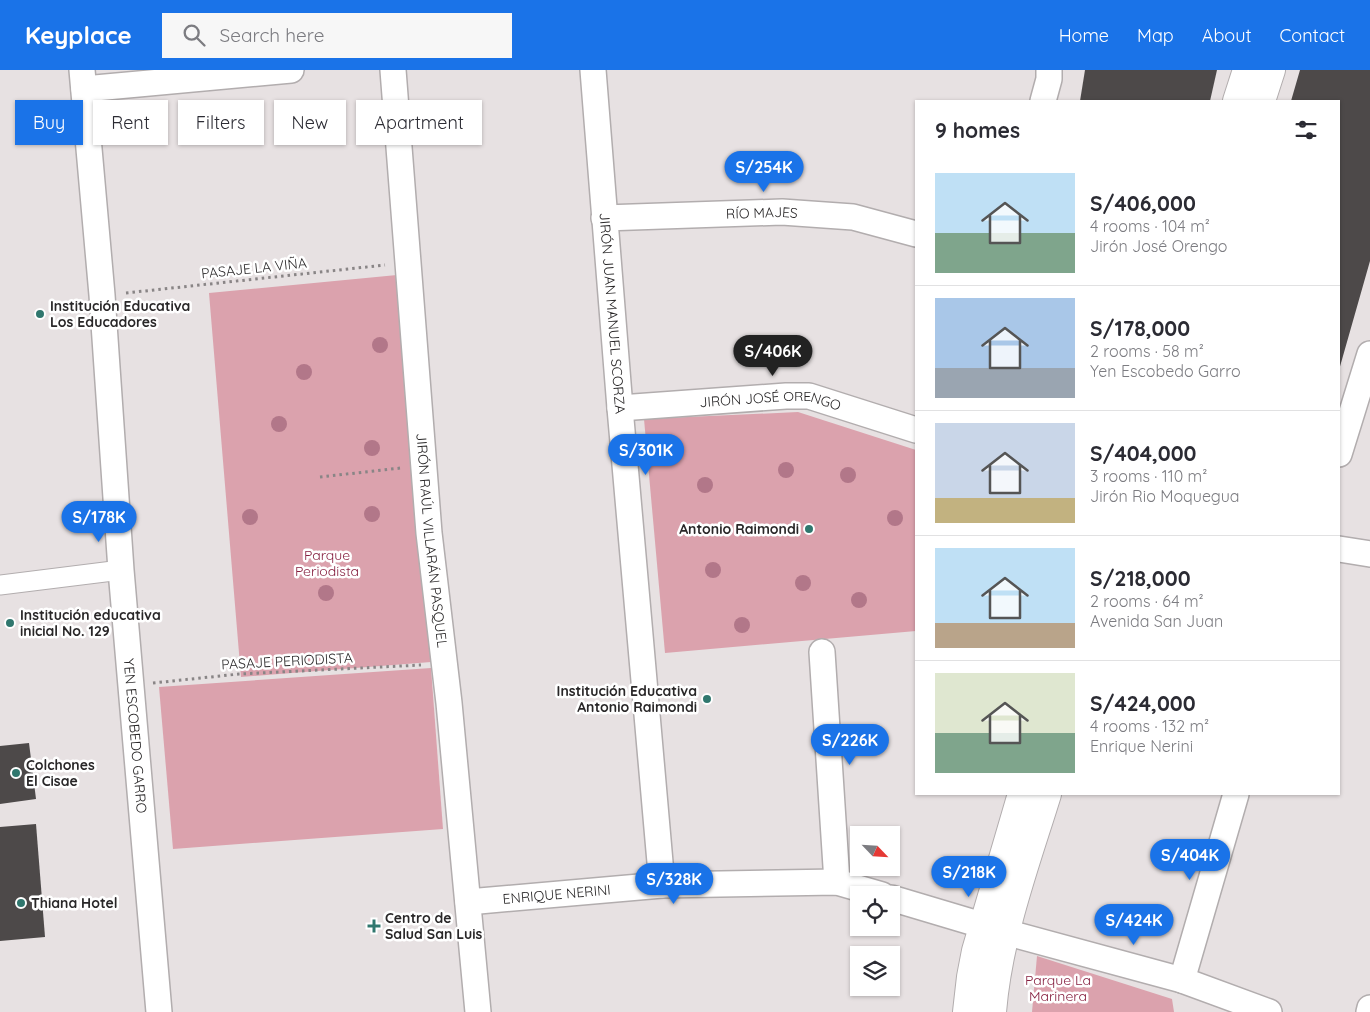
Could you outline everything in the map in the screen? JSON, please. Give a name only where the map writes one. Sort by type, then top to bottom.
[{"type":"street","points":[[83,80],[291,70]]},
{"type":"street","name":"JIRÓN RAÚL VILLARÁN PASQUEL","points":[[393,70],[429,533],[444,664],[478,1012]]},
{"type":"street","name":"JIRÓN JUAN MANUEL SCORZA","points":[[593,70],[620,408],[662,886]]},
{"type":"street","points":[[1043,100],[1049,79],[1049,70]]},
{"type":"street","points":[[1237,100],[1247,70]]},
{"type":"street","points":[[1261,100],[1271,70]]},
{"type":"street","name":"YEN ESCOBEDO GARRO","points":[[83,80],[159,1012]]},
{"type":"street","name":"RÍO MAJES","points":[[604,218],[782,212],[852,217],[915,234]]},
{"type":"street","points":[[1340,451],[1370,354]]},
{"type":"street","name":"JIRÓN JOSÉ ORENGO","points":[[620,408],[809,396],[915,430]]},
{"type":"street","points":[[1340,549],[1370,554]]},
{"type":"street","points":[[0,585],[122,570]]},
{"type":"street","points":[[822,652],[838,882]]},
{"type":"street","points":[[992,1012],[998,967],[994,928],[1022,795]]},
{"type":"street","points":[[967,1012],[971,977],[994,928],[1046,795]]},
{"type":"street","points":[[1182,980],[1236,795]]},
{"type":"street","name":"ENRIQUE NERINI","points":[[468,902],[662,886],[838,882],[852,886]]},
{"type":"street","points":[[900,901],[1182,980],[1269,1012]]},
{"type":"street","points":[[1369,1012],[1370,1008]]},
{"type":"path","name":"PASAJE LA VIÑA","points":[[102,295],[408,263]]},
{"type":"path","points":[[320,477],[424,465]]},
{"type":"path","name":"PASAJE PERIODISTA","points":[[131,685],[240,674],[444,664]]},
{"type":"green space","name":"Parque Periodista","points":[[397,275],[431,662],[241,677],[209,293]]},
{"type":"green space","points":[[798,412],[915,450],[915,631],[665,653],[644,419]]},
{"type":"green space","points":[[431,668],[443,829],[173,849],[159,687]]},
{"type":"green space","name":"Parque La Marinera","points":[[1037,956],[1172,999],[1174,1012],[1032,1012]]},
{"type":"building","points":[[1085,70],[1217,70],[1210,100],[1080,100]]},
{"type":"building","points":[[1300,70],[1370,70],[1370,261],[1340,366],[1340,100],[1291,100]]},
{"type":"building","name":"Colchones El Cisae","points":[[29,743],[36,799],[0,804],[0,746]]},
{"type":"building","name":"Thiana Hotel","points":[[36,824],[45,937],[0,941],[0,827]]},
{"type":"place","name":"Institución Educativa Los Educadores","points":[[40,314]]},
{"type":"place","name":"Antonio Raimondi","points":[[809,529]]},
{"type":"place","name":"Institución educativa inicial No. 129","points":[[10,623]]},
{"type":"place","name":"Institución Educativa Antonio Raimondi","points":[[707,699]]},
{"type":"place","name":"Colchones El Cisae","points":[[16,773]]},
{"type":"place","name":"Thiana Hotel","points":[[21,903]]},
{"type":"place","name":"Centro de Salud San Luis","points":[[374,926]]}]
